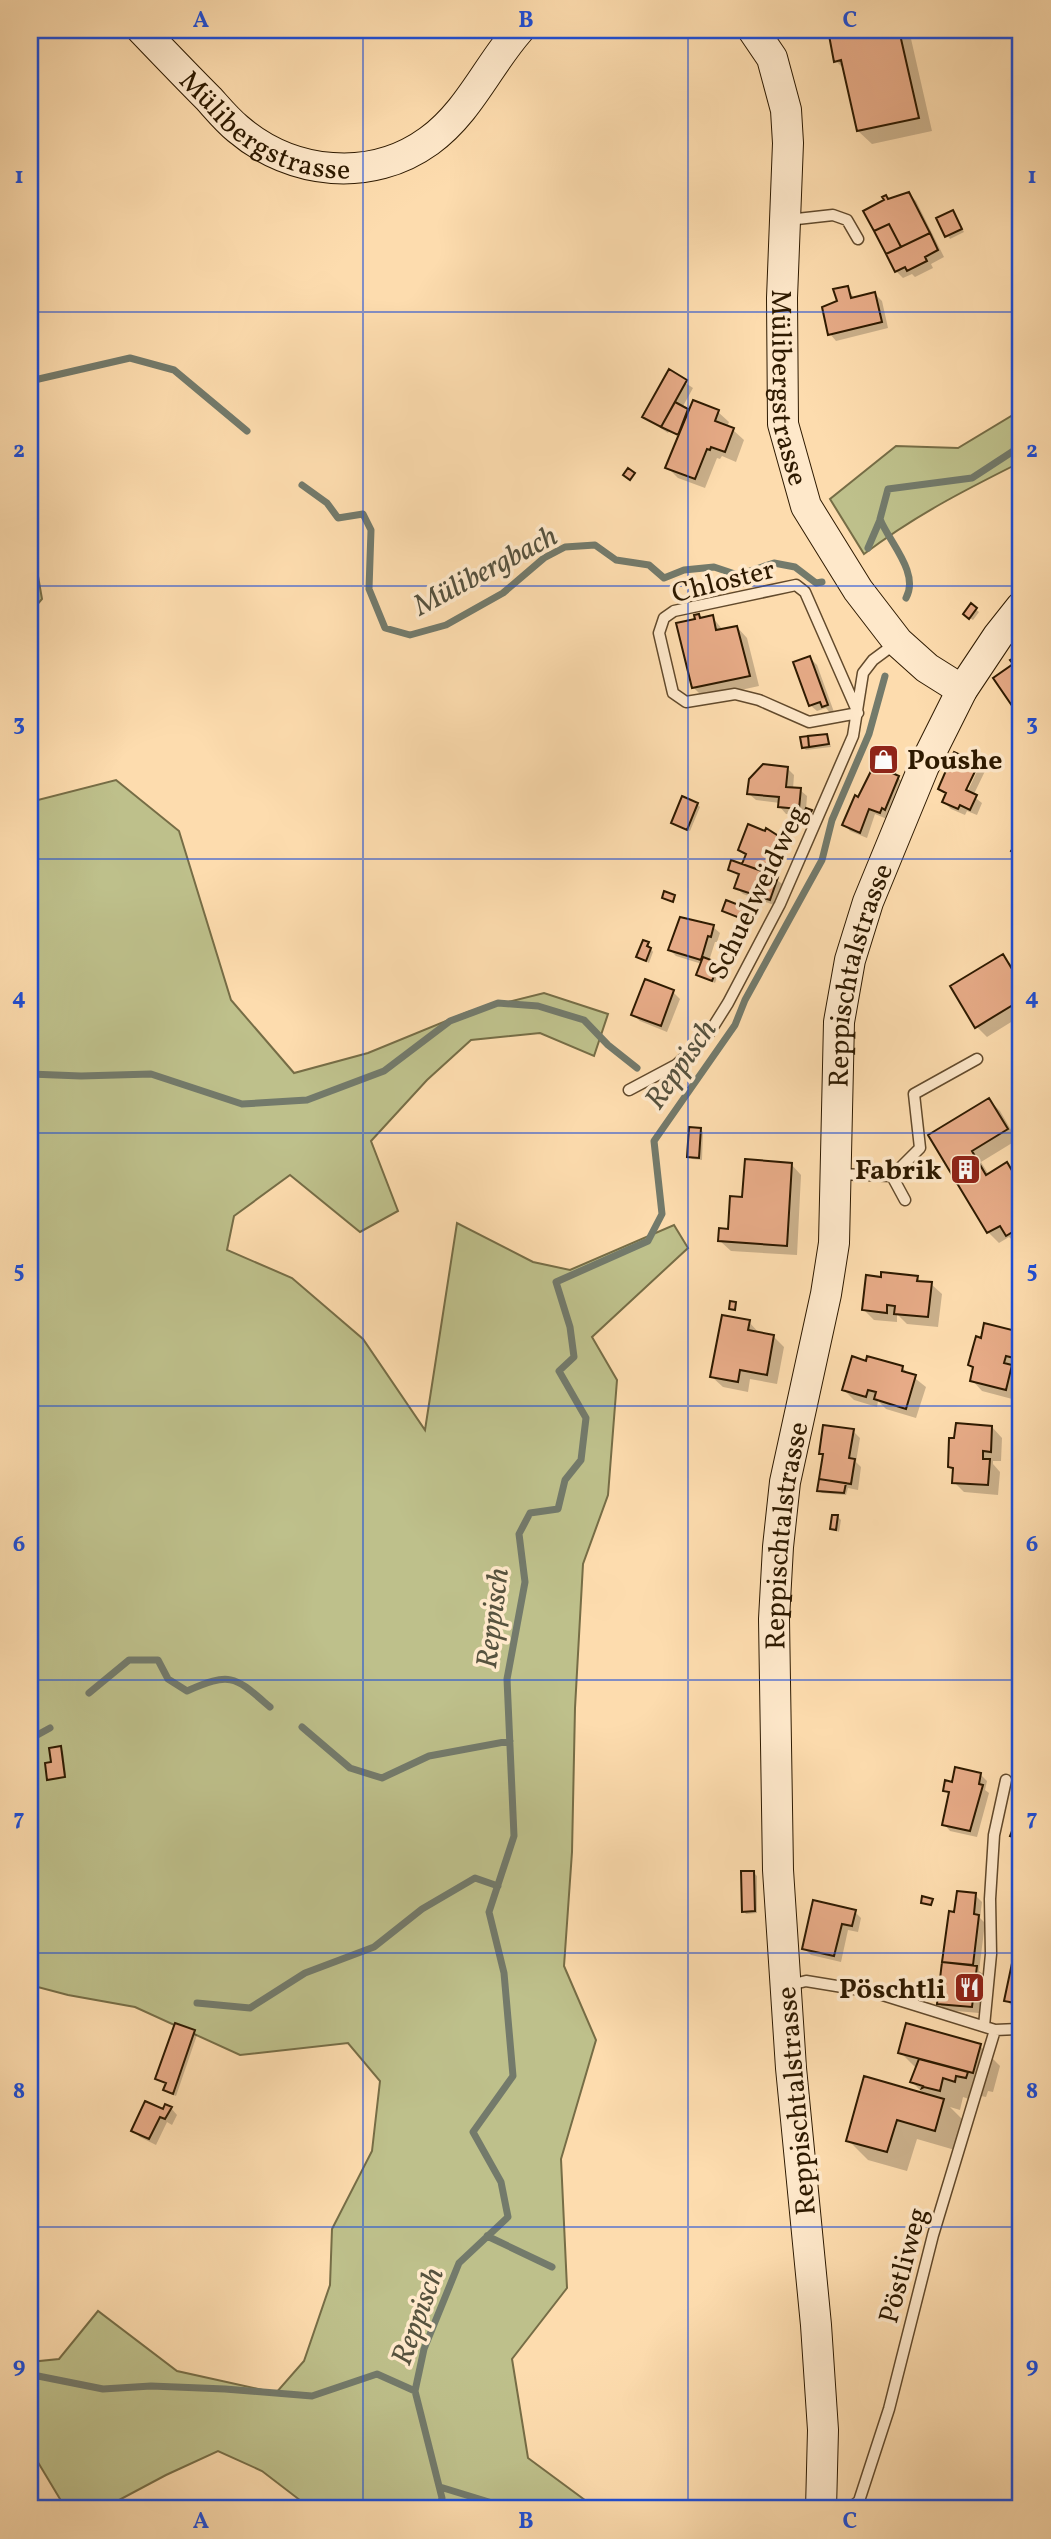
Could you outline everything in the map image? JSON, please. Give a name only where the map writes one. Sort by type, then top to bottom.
[{"type":"main road","name":"Mülibergstrasse","points":[[142,30],[239,130],[282,157],[327,169],[367,167],[400,158],[430,140],[456,116],[503,48],[519,30]]},
{"type":"main road","name":"Mülibergstrasse","points":[[753,30],[772,58],[786,110],[788,143],[782,298],[783,424],[806,506],[858,590],[898,642],[927,668],[962,690]]},
{"type":"main road","name":"Reppischtalstrasse","points":[[821,2509],[822,2430],[816,2325],[784,1986],[778,1870],[775,1619],[778,1547],[785,1482],[826,1294],[834,1243],[839,1022],[850,960],[868,902],[909,802],[962,690],[1021,607]]},
{"type":"lane","points":[[785,220],[833,215],[847,220],[858,239]]},
{"type":"lane","name":"Chloster","points":[[796,585],[805,592],[858,713],[809,722],[759,700],[735,694],[686,702],[673,693],[659,634],[664,618],[674,611],[796,585]]},
{"type":"lane","name":"Schuelweidweg","points":[[629,1090],[676,1065],[706,1038],[728,1003],[780,904],[853,736],[863,673],[873,660],[898,642]]},
{"type":"lane","points":[[837,1174],[892,1175],[920,1148],[914,1094],[977,1059]]},
{"type":"lane","points":[[892,1175],[905,1200]]},
{"type":"lane","name":"Pöstliweg","points":[[849,2509],[859,2501],[889,2409],[990,2028],[990,1899],[994,1835],[1006,1780]]},
{"type":"lane","points":[[784,1986],[806,1981],[873,1992],[990,2028],[1021,2029]]},
{"type":"green space","points":[[1021,410],[1021,462],[940,504],[864,554],[830,499],[896,446],[958,448]]},
{"type":"green space","points":[[30,539],[42,599],[30,613]]},
{"type":"green space","points":[[116,780],[179,831],[231,1000],[294,1073],[368,1053],[468,1012],[544,993],[608,1014],[594,1056],[540,1033],[471,1040],[427,1080],[371,1141],[398,1211],[360,1232],[290,1175],[234,1216],[227,1250],[292,1278],[363,1339],[425,1430],[457,1223],[533,1262],[570,1270],[674,1225],[688,1248],[592,1337],[617,1380],[608,1495],[583,1564],[575,1708],[572,1852],[564,1966],[596,2040],[561,2159],[567,2288],[512,2359],[528,2458],[597,2509],[303,2509],[305,2504],[262,2471],[218,2451],[106,2507],[66,2509],[30,2449],[30,2362],[59,2359],[98,2311],[177,2371],[276,2393],[304,2361],[330,2285],[332,2229],[372,2151],[380,2081],[348,2043],[240,2055],[135,2007],[30,1985],[30,802]]},
{"type":"building","points":[[828,30],[899,30],[919,118],[857,131],[841,60],[834,62]]},
{"type":"building","points":[[1021,92],[1021,108],[1015,105]]},
{"type":"building","points":[[909,192],[930,233],[901,247],[889,224],[874,231],[863,211],[884,200],[882,197],[886,195],[888,199]]},
{"type":"building","points":[[953,210],[962,229],[945,237],[936,218]]},
{"type":"building","points":[[889,224],[901,247],[886,254],[874,231]]},
{"type":"building","points":[[930,233],[938,250],[925,257],[927,261],[907,271],[905,267],[895,272],[886,254]]},
{"type":"building","points":[[848,286],[851,298],[875,292],[882,322],[828,335],[822,307],[837,301],[833,289]]},
{"type":"building","points":[[669,369],[687,380],[661,427],[642,417]]},
{"type":"building","points":[[693,400],[719,410],[715,421],[734,428],[725,452],[711,447],[710,450],[707,449],[695,479],[665,468]]},
{"type":"building","points":[[675,402],[688,409],[678,435],[661,427]]},
{"type":"building","points":[[628,468],[635,473],[630,480],[623,475]]},
{"type":"building","points":[[971,603],[977,608],[969,619],[963,614]]},
{"type":"building","points":[[699,614],[700,618],[713,615],[716,630],[737,626],[750,676],[692,688],[676,623],[695,619],[694,615]]},
{"type":"building","points":[[810,656],[828,705],[822,707],[820,702],[809,706],[793,662]]},
{"type":"building","points":[[1014,658],[1016,662],[1021,659],[1019,716],[993,678],[1013,664],[1010,660]]},
{"type":"building","points":[[827,734],[829,744],[809,747],[808,736]]},
{"type":"building","points":[[808,736],[809,747],[802,748],[800,737]]},
{"type":"building","points":[[880,746],[892,747],[890,772],[899,776],[885,810],[882,808],[880,813],[869,809],[860,833],[842,825],[855,795],[858,797],[874,765]]},
{"type":"building","points":[[954,752],[971,760],[973,755],[981,759],[966,790],[977,795],[970,810],[960,805],[958,809],[942,802],[946,793],[938,789]]},
{"type":"building","points":[[763,764],[788,767],[786,787],[801,788],[799,809],[778,807],[779,797],[747,794],[749,779]]},
{"type":"building","points":[[682,796],[698,803],[687,830],[671,823]]},
{"type":"building","points":[[806,808],[812,810],[808,818],[803,815]]},
{"type":"building","points":[[748,824],[765,831],[766,828],[780,837],[778,852],[775,851],[765,872],[742,864],[746,854],[738,850]]},
{"type":"building","points":[[1021,837],[1021,859],[1011,851]]},
{"type":"building","points":[[731,860],[778,877],[770,900],[734,888],[739,874],[728,870]]},
{"type":"building","points":[[664,891],[675,895],[673,902],[662,898]]},
{"type":"building","points":[[726,900],[749,909],[745,920],[722,911]]},
{"type":"building","points":[[680,917],[714,925],[701,960],[668,950]]},
{"type":"building","points":[[643,940],[649,942],[647,946],[651,948],[646,961],[636,957]]},
{"type":"building","points":[[1003,954],[1021,984],[1021,1000],[975,1028],[950,986]]},
{"type":"building","points":[[703,957],[719,963],[712,981],[696,975]]},
{"type":"building","points":[[645,979],[674,990],[661,1026],[631,1015]]},
{"type":"building","name":"Fabrik","points":[[989,1098],[1008,1129],[972,1151],[986,1175],[1007,1162],[1021,1186],[1021,1239],[1016,1230],[1006,1236],[1000,1226],[987,1233],[928,1135]]},
{"type":"building","points":[[689,1127],[701,1128],[699,1158],[687,1157]]},
{"type":"building","points":[[745,1159],[792,1163],[787,1246],[718,1241],[719,1228],[728,1229],[730,1196],[742,1197]]},
{"type":"building","points":[[881,1272],[918,1276],[917,1281],[932,1282],[928,1317],[894,1314],[895,1306],[887,1305],[887,1313],[862,1310],[866,1275],[881,1277]]},
{"type":"building","points":[[730,1301],[736,1302],[735,1310],[729,1309]]},
{"type":"building","points":[[722,1315],[750,1320],[748,1330],[774,1335],[767,1375],[740,1370],[738,1382],[710,1377]]},
{"type":"building","points":[[984,1323],[1020,1332],[1014,1358],[1006,1356],[1004,1363],[1012,1365],[1006,1390],[970,1381],[973,1367],[968,1365],[976,1336],[981,1338]]},
{"type":"building","points":[[852,1356],[866,1361],[867,1356],[903,1366],[902,1371],[916,1375],[906,1409],[874,1399],[876,1392],[868,1390],[866,1397],[842,1390]]},
{"type":"building","points":[[956,1423],[992,1426],[991,1452],[983,1451],[983,1459],[990,1459],[988,1485],[952,1483],[953,1468],[948,1467],[949,1438],[954,1438]]},
{"type":"building","points":[[823,1425],[854,1429],[849,1458],[855,1459],[851,1484],[819,1479],[823,1454],[819,1454]]},
{"type":"building","points":[[819,1479],[846,1483],[844,1493],[817,1491]]},
{"type":"building","points":[[832,1515],[838,1515],[836,1530],[830,1529]]},
{"type":"building","points":[[61,1746],[65,1777],[47,1780],[45,1763],[51,1762],[49,1748]]},
{"type":"building","points":[[955,1767],[981,1773],[979,1784],[983,1785],[970,1831],[942,1825],[949,1792],[943,1791],[945,1780],[952,1782]]},
{"type":"building","points":[[1021,1808],[1021,1842],[1020,1839],[1010,1836]]},
{"type":"building","points":[[741,1871],[754,1871],[755,1911],[742,1912]]},
{"type":"building","points":[[957,1891],[976,1893],[974,1914],[979,1915],[973,1965],[942,1962],[949,1911],[954,1912]]},
{"type":"building","points":[[922,1896],[933,1899],[931,1905],[921,1903]]},
{"type":"building","points":[[813,1900],[856,1910],[852,1926],[842,1924],[834,1956],[802,1949]]},
{"type":"building","points":[[1018,1934],[1021,1934],[1021,1951],[1015,1949]]},
{"type":"building","points":[[1015,1949],[1021,1951],[1021,2004],[1004,2001]]},
{"type":"building","points":[[942,1962],[977,1966],[972,2007],[937,2004]]},
{"type":"building","points":[[175,2023],[195,2030],[173,2094],[163,2090],[166,2083],[155,2079]]},
{"type":"building","points":[[906,2023],[981,2044],[973,2073],[898,2053]]},
{"type":"building","points":[[919,2059],[968,2072],[966,2078],[956,2076],[955,2082],[943,2078],[940,2091],[922,2088],[923,2086],[910,2082]]},
{"type":"building","points":[[864,2076],[944,2099],[935,2131],[897,2120],[887,2152],[846,2141]]},
{"type":"building","points":[[145,2101],[163,2109],[165,2104],[172,2107],[165,2119],[160,2117],[149,2139],[131,2131]]},
{"type":"waterway","name":"Mülibergbach","points":[[30,381],[130,358],[174,370],[247,431]]},
{"type":"waterway","name":"Reppisch","points":[[906,598],[909,588],[906,568],[880,519],[888,489],[972,478],[1021,446]]},
{"type":"waterway","name":"Mülibergbach","points":[[302,485],[327,503],[338,518],[363,514],[371,530],[369,589],[385,628],[410,635],[446,625],[503,593],[544,558],[565,547],[595,545],[616,560],[649,565],[664,578],[684,570],[714,567],[738,575],[774,563],[795,567],[816,583],[822,582]]},
{"type":"waterway","name":"Mülibergbach","points":[[868,548],[880,520]]},
{"type":"waterway","name":"Reppisch","points":[[439,2509],[442,2498],[415,2391],[424,2349],[459,2263],[508,2217],[501,2182],[473,2132],[513,2076],[504,1973],[489,1912],[514,1836],[507,1679],[525,1582],[519,1534],[530,1513],[558,1509],[565,1480],[581,1460],[586,1418],[559,1371],[574,1357],[570,1327],[556,1282],[648,1241],[662,1214],[654,1141],[735,1025],[745,1000],[822,860],[832,820],[869,734],[885,676]]},
{"type":"waterway","points":[[30,1074],[151,1074],[242,1104],[307,1100],[384,1071],[450,1021],[498,1003],[538,1006],[584,1020],[608,1045],[637,1068]]},
{"type":"waterway","points":[[89,1693],[129,1660],[158,1660],[168,1679],[187,1691],[214,1681],[232,1680],[249,1689],[270,1707]]},
{"type":"waterway","points":[[302,1727],[350,1768],[382,1778],[429,1756],[510,1741]]},
{"type":"waterway","points":[[30,1739],[50,1728]]},
{"type":"waterway","points":[[197,2003],[250,2008],[305,1973],[374,1947],[422,1909],[475,1878],[498,1886]]},
{"type":"waterway","points":[[487,2236],[552,2267]]},
{"type":"waterway","points":[[38,2376],[103,2389],[151,2386],[312,2396],[377,2374],[415,2391]]},
{"type":"waterway","points":[[440,2487],[502,2506],[522,2509]]},
{"type":"place","name":"Poushe","points":[[884,759]]},
{"type":"place","name":"Fabrik","points":[[965,1169]]},
{"type":"place","name":"Pöschtli","points":[[969,1988]]}]
